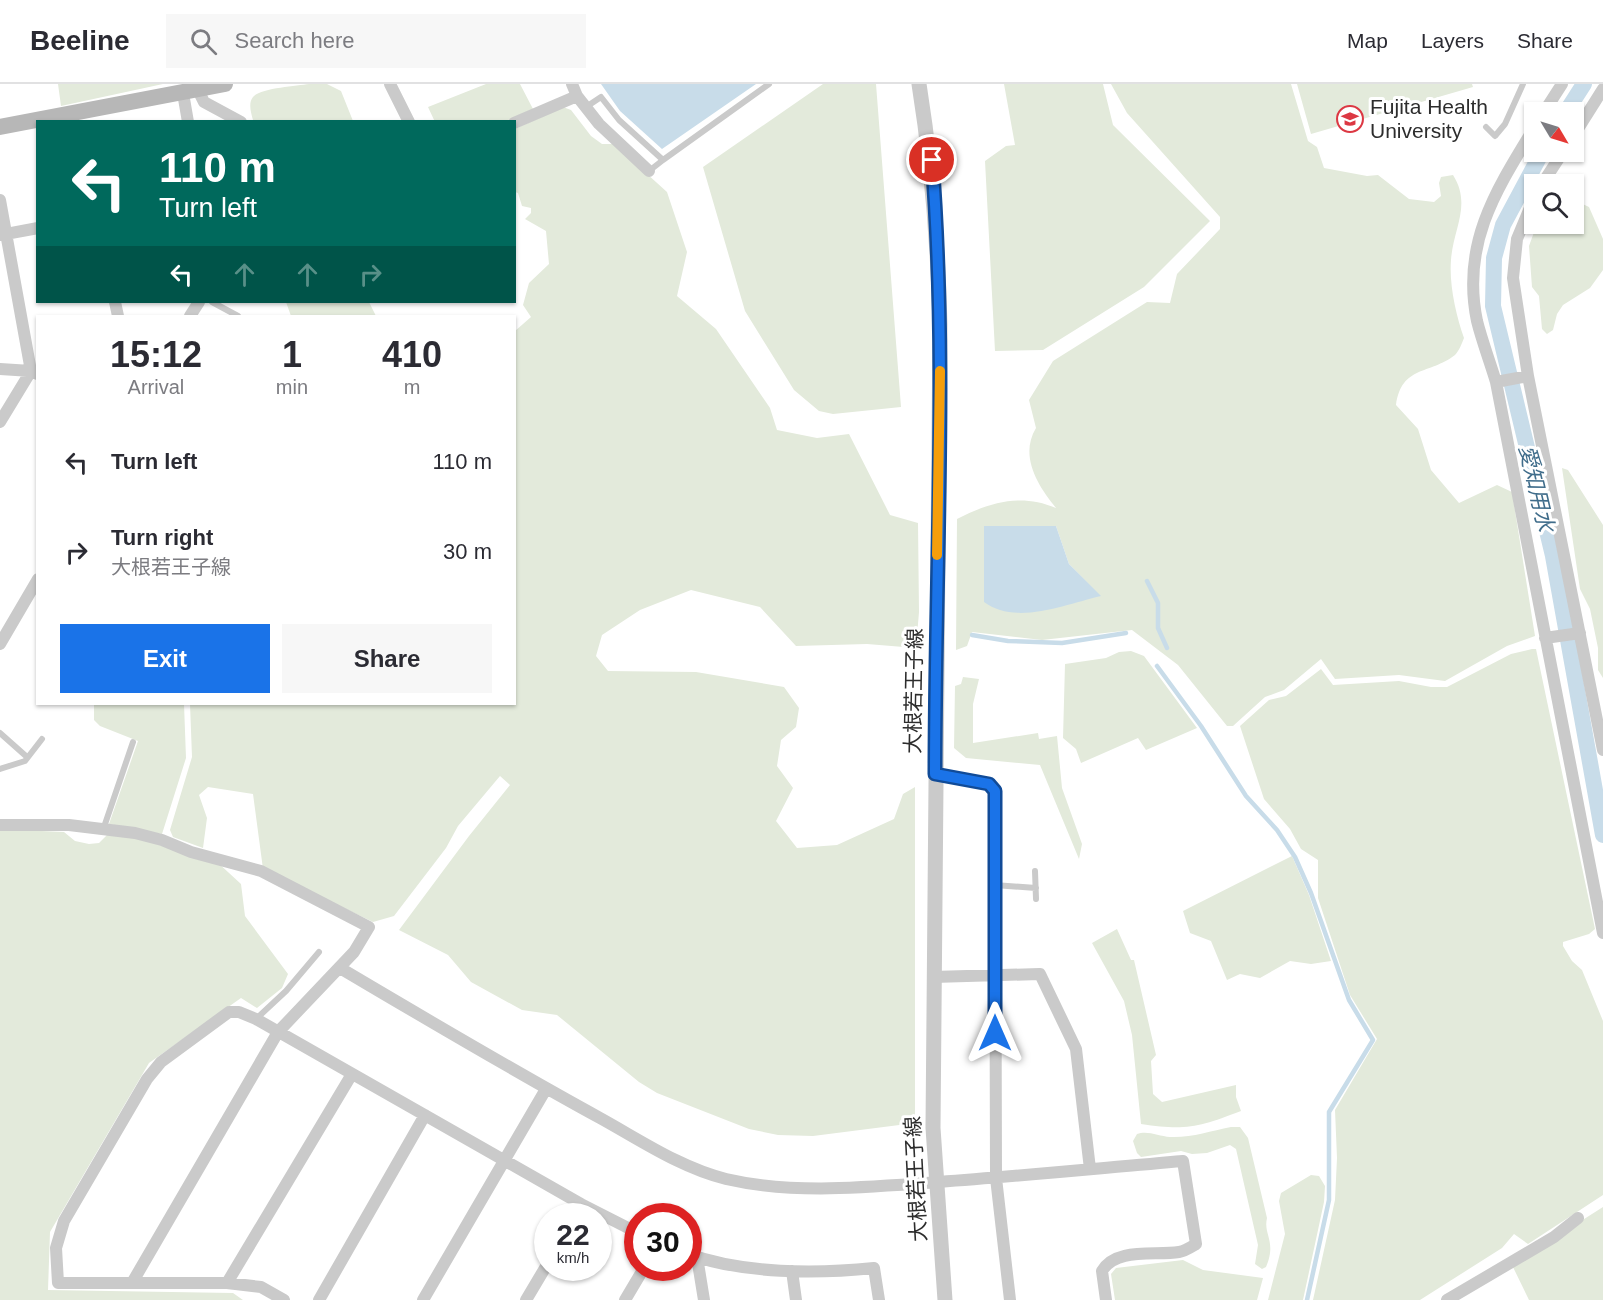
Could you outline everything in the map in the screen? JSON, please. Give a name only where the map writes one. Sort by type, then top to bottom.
[{"type":"main road","points":[[37,120],[225,84]]},
{"type":"main road","points":[[0,127],[36,120]]},
{"type":"street","points":[[390,84],[408,120]]},
{"type":"street","name":"大根若王子線","points":[[919,84],[932,160],[938,244],[940,325],[933,977],[935,1182],[945,1300]]},
{"type":"street","points":[[1550,102],[1562,84]]},
{"type":"street","points":[[1584,119],[1603,89]]},
{"type":"street","points":[[516,122],[574,90],[599,124],[649,171]]},
{"type":"street","points":[[188,120],[191,91]]},
{"type":"street","points":[[191,91],[204,102],[237,120]]},
{"type":"street","points":[[1524,145],[1488,206],[1475,253],[1473,287],[1478,321],[1498,382],[1603,933]]},
{"type":"street","points":[[0,200],[3,235],[34,373],[0,422]]},
{"type":"street","points":[[1524,221],[1516,239],[1513,278],[1526,376],[1576,634],[1603,750]]},
{"type":"street","points":[[3,235],[36,228]]},
{"type":"street","points":[[0,369],[34,373]]},
{"type":"street","points":[[1498,382],[1526,376]]},
{"type":"street","points":[[0,644],[36,582]]},
{"type":"street","points":[[1548,638],[1576,634]]},
{"type":"street","points":[[935,774],[989,784],[995,791],[993,885],[996,1178],[1010,1300]]},
{"type":"street","points":[[0,825],[69,825],[153,838],[191,852],[253,868],[369,927],[354,952],[278,1032],[132,1283]]},
{"type":"street","points":[[340,968],[546,1089],[655,1149],[695,1168],[724,1178],[759,1185],[819,1188],[996,1178],[1183,1161],[1196,1244],[1182,1252],[1117,1257],[1107,1263],[1102,1270],[1106,1300],[1102,1300]]},
{"type":"street","points":[[933,977],[1040,974],[1076,1049],[1090,1169]]},
{"type":"street","points":[[284,1300],[261,1287],[227,1283],[58,1283],[56,1248],[64,1221],[147,1079],[161,1062],[229,1012],[238,1012],[256,1019],[579,1203]]},
{"type":"street","points":[[227,1283],[352,1074]]},
{"type":"street","points":[[423,1300],[546,1089]]},
{"type":"street","points":[[319,1300],[425,1115]]},
{"type":"street","points":[[1447,1300],[1554,1237],[1578,1218]]},
{"type":"street","points":[[702,1256],[792,1271],[833,1272],[874,1268],[879,1300]]},
{"type":"street","points":[[792,1271],[796,1300]]},
{"type":"street","points":[[526,1300],[537,1281]]},
{"type":"street","points":[[625,1300],[636,1281]]},
{"type":"street","points":[[699,1281],[704,1300]]},
{"type":"lane","points":[[649,171],[769,84]]},
{"type":"lane","points":[[1486,127],[1495,136],[1505,124],[1523,84]]},
{"type":"lane","points":[[586,107],[601,96],[619,120],[663,160]]},
{"type":"lane","points":[[215,303],[236,315]]},
{"type":"lane","points":[[0,733],[27,757]]},
{"type":"lane","points":[[0,769],[25,761],[42,739]]},
{"type":"lane","points":[[103,830],[133,742]]},
{"type":"lane","points":[[1035,871],[1036,899]]},
{"type":"lane","points":[[993,885],[1036,888]]},
{"type":"lane","points":[[256,1019],[286,991],[319,952]]},
{"type":"green space","points":[[58,84],[163,84],[61,106]]},
{"type":"green space","points":[[327,84],[341,91],[353,120],[253,120],[250,108],[253,97],[271,89]]},
{"type":"green space","points":[[486,84],[520,84],[533,109],[508,120],[434,120],[428,107]]},
{"type":"green space","points":[[823,84],[876,84],[901,407],[833,414],[819,411],[794,390],[745,311],[703,167]]},
{"type":"green space","points":[[1004,84],[1103,84],[1113,125],[1210,221],[1144,287],[1043,350],[995,351],[985,161],[1006,146],[1015,145]]},
{"type":"green space","points":[[1111,84],[1291,84],[1308,141],[1317,147],[1324,168],[1367,176],[1378,175],[1409,199],[1434,202],[1441,196],[1439,183],[1441,177],[1453,175],[1461,197],[1461,207],[1452,249],[1451,280],[1464,338],[1455,355],[1410,377],[1399,392],[1396,405],[1418,429],[1431,470],[1459,503],[1497,485],[1512,492],[1535,636],[1507,646],[1445,681],[1399,675],[1335,679],[1321,659],[1284,690],[1265,697],[1233,726],[1227,726],[1178,665],[1132,630],[1042,640],[972,632],[967,646],[956,650],[957,519],[981,508],[1018,500],[1043,503],[1056,508],[1037,480],[1029,449],[1036,428],[1029,400],[1053,361],[1147,302],[1170,303],[1177,274],[1220,229],[1220,217],[1127,113]],"holes":[[[984,526],[1056,526],[1069,564],[1100,596]]]},
{"type":"green space","name":"Fujita Health University","points":[[1297,84],[1472,84],[1473,87],[1311,134]]},
{"type":"green space","points":[[563,107],[571,110],[591,136],[602,144],[614,144],[667,192],[687,252],[677,296],[716,329],[770,408],[777,430],[817,438],[849,434],[890,515],[918,523],[919,612],[916,648],[867,644],[796,646],[760,607],[691,590],[640,610],[602,635],[596,656],[608,671],[696,672],[784,687],[799,708],[796,727],[781,740],[777,766],[793,788],[776,821],[797,848],[837,845],[894,819],[903,794],[915,787],[915,1123],[813,1136],[778,1135],[749,1129],[657,1093],[639,1082],[557,1015],[522,1010],[471,982],[448,955],[399,930],[510,785],[500,776],[458,826],[446,848],[394,916],[373,922],[263,869],[253,794],[208,787],[199,795],[207,818],[203,848],[173,837],[170,830],[192,757],[190,705],[516,705],[516,330],[531,317],[523,305],[529,283],[549,264],[546,231],[525,219],[531,213],[531,208],[522,206],[516,192],[516,129]]},
{"type":"green space","points":[[1584,205],[1589,207],[1603,239],[1603,270],[1590,288],[1563,305],[1557,314],[1553,330],[1547,334],[1542,329],[1539,296],[1532,287],[1529,246],[1533,234],[1584,234]]},
{"type":"green space","points":[[286,303],[370,303],[376,315],[291,315]]},
{"type":"green space","points":[[1562,468],[1568,470],[1603,525],[1603,678],[1598,670],[1598,648],[1590,609],[1580,589]]},
{"type":"green space","points":[[1536,649],[1595,929],[1589,934],[1563,942],[1563,946],[1572,961],[1582,970],[1603,1021],[1603,1195],[1528,1244],[1514,1234],[1502,1248],[1420,1300],[1313,1300],[1335,1200],[1337,1158],[1335,1110],[1377,1039],[1350,995],[1318,898],[1318,860],[1301,849],[1290,829],[1264,799],[1240,726],[1269,700],[1286,696],[1321,669],[1333,685],[1399,681],[1431,687],[1447,687],[1511,654]]},
{"type":"green space","points":[[1131,651],[1144,656],[1197,728],[1146,750],[1138,738],[1081,763],[1076,749],[1063,738],[1065,664],[1106,658],[1119,652]]},
{"type":"green space","points":[[963,677],[979,679],[973,704],[973,743],[1038,733],[1039,739],[1057,736],[1062,788],[1082,844],[1079,859],[1040,765],[966,758],[954,748],[955,686],[961,684]]},
{"type":"green space","points":[[94,705],[184,705],[186,758],[162,834],[109,824],[138,741],[100,726],[94,720]]},
{"type":"green space","points":[[0,831],[64,832],[75,841],[89,844],[99,843],[108,834],[132,837],[216,861],[241,884],[245,916],[288,974],[282,988],[257,1008],[241,998],[149,1063],[50,1232],[48,1290],[233,1293],[243,1300],[0,1300]]},
{"type":"green space","points":[[1292,856],[1309,895],[1331,961],[1311,964],[1290,961],[1260,978],[1240,974],[1227,980],[1211,941],[1190,933],[1183,911]]},
{"type":"green space","points":[[1117,929],[1131,960],[1134,960],[1156,1055],[1151,1061],[1153,1094],[1162,1102],[1236,1085],[1236,1097],[1241,1111],[1192,1126],[1170,1127],[1141,1124],[1132,1035],[1124,1001],[1092,943]]},
{"type":"green space","points":[[1240,1127],[1248,1138],[1267,1218],[1270,1251],[1266,1267],[1262,1269],[1255,1264],[1258,1245],[1236,1149],[1230,1145],[1207,1153],[1192,1154],[1181,1151],[1141,1157],[1133,1141],[1137,1134],[1141,1133],[1178,1137]]},
{"type":"green space","points":[[1311,1175],[1319,1176],[1325,1186],[1324,1202],[1303,1300],[1268,1300],[1285,1234],[1279,1201],[1281,1193]]},
{"type":"green space","points":[[1603,1207],[1603,1300],[1529,1300],[1512,1265]]},
{"type":"green space","points":[[1183,1260],[1203,1270],[1263,1278],[1257,1300],[1115,1300],[1111,1274],[1116,1268]]},
{"type":"water","points":[[601,84],[756,84],[662,149],[620,111]]},
{"type":"water","points":[[984,526],[1056,526],[1069,564],[1101,596],[1057,608],[1026,613],[997,609],[984,602]]},
{"type":"waterway","name":"愛知用水","points":[[1572,102],[1584,84]]},
{"type":"waterway","name":"愛知用水","points":[[1537,162],[1503,225],[1494,258],[1493,306],[1553,556],[1603,835]]},
{"type":"waterway","points":[[1147,581],[1158,603],[1158,628],[1167,648]]},
{"type":"waterway","points":[[972,635],[1008,641],[1062,643],[1126,633]]},
{"type":"waterway","points":[[1157,666],[1201,726],[1246,796],[1277,830],[1295,857],[1311,893],[1349,1000],[1373,1040],[1329,1112],[1329,1200],[1307,1300]]},
{"type":"slow traffic","points":[[937,555],[940,371]]},
{"type":"place","name":"Fujita Health University","points":[[1350,119]]},
{"type":"route","points":[[932,160],[938,244],[940,325],[935,774],[989,784],[995,791],[993,885],[995,1033]]}]
